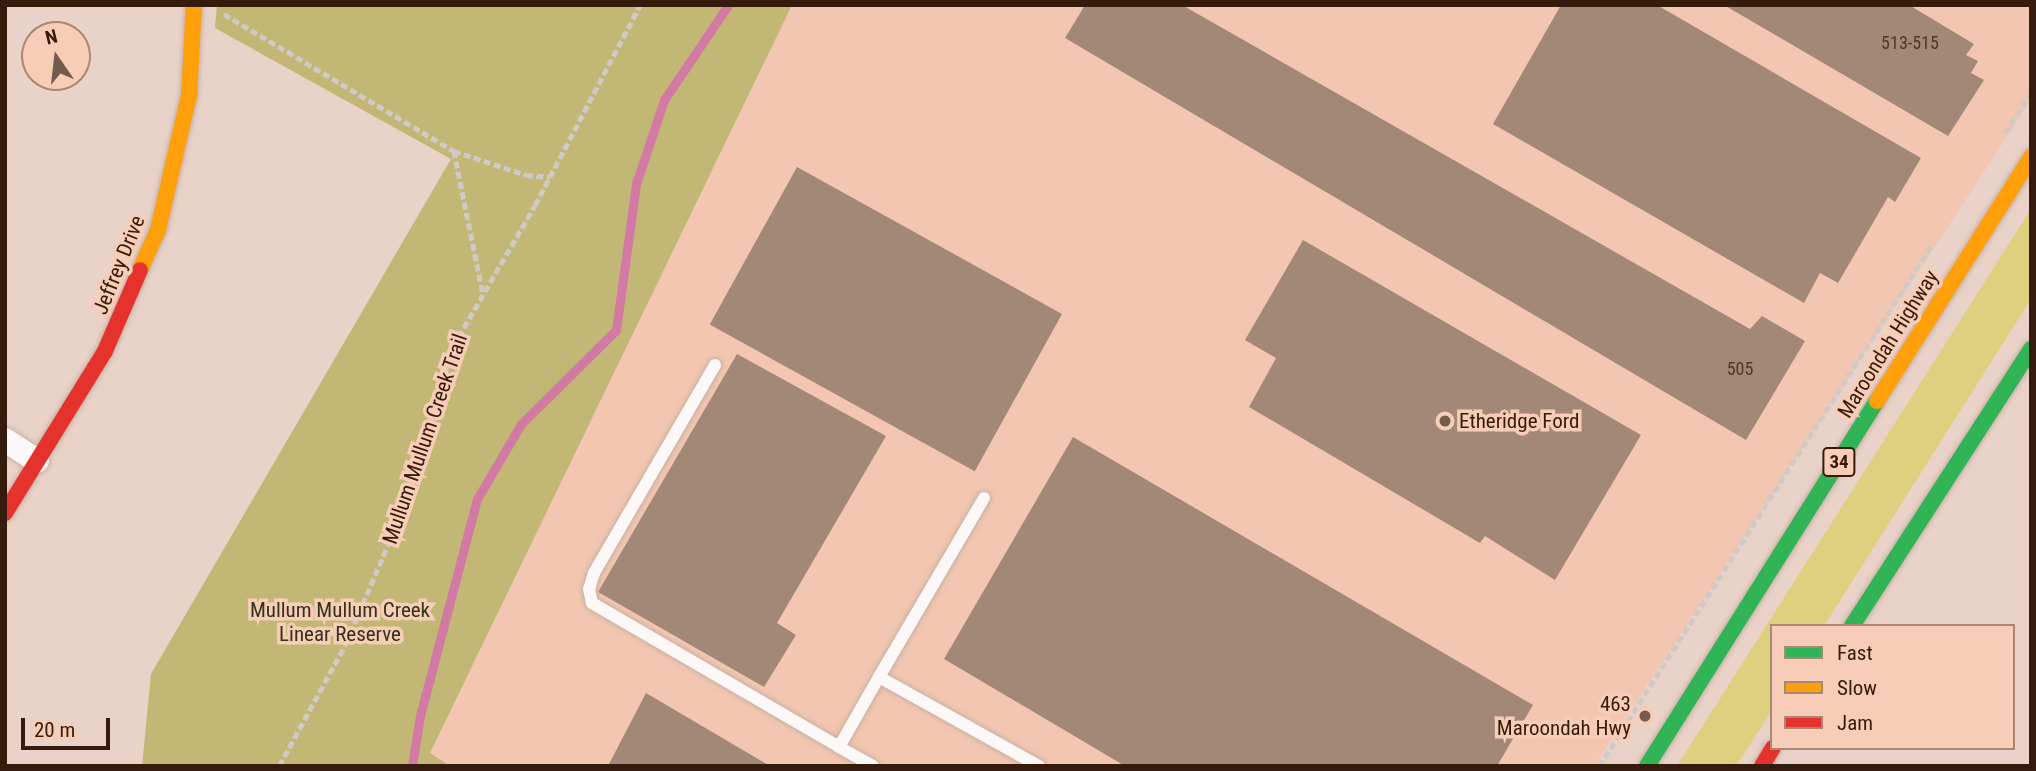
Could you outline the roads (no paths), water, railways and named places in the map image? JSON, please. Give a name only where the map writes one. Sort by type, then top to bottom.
[{"type":"main road","name":"Jeffrey Drive","points":[[5,513],[106,351],[158,230],[189,96],[194,5]]},
{"type":"main road","name":"Maroondah Highway","points":[[1647,766],[2031,157]]},
{"type":"main road","points":[[1853,624],[2031,349]]},
{"type":"main road","points":[[1762,766],[1772,750]]},
{"type":"street","points":[[5,440],[37,461]]},
{"type":"lane","points":[[715,365],[594,573],[589,589],[592,603],[873,766]]},
{"type":"lane","points":[[839,747],[984,498]]},
{"type":"lane","points":[[879,677],[1039,766]]},
{"type":"waterway","points":[[412,766],[420,716],[477,499],[521,424],[616,330],[636,184],[664,100],[728,5]]},
{"type":"place","name":"Etheridge Ford","points":[[1445,421]]},
{"type":"place","name":"463 Maroondah Hwy","points":[[1645,716]]},
{"type":"park label","name":"Mullum Mullum Creek Linear Reserve","points":[[340,622]]}]
